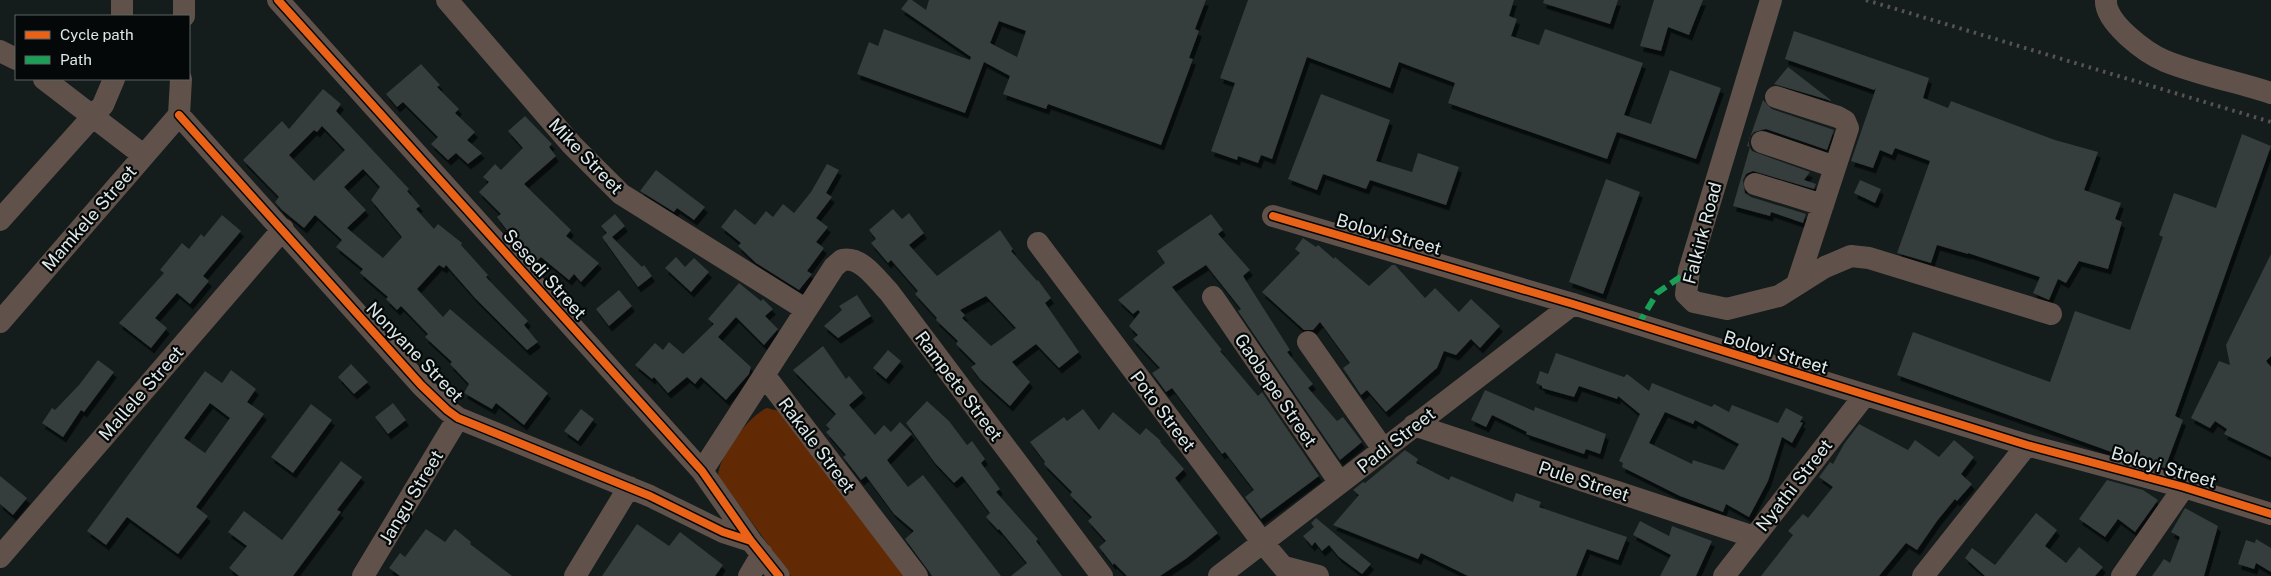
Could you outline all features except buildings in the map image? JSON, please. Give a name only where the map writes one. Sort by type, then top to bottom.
[{"type":"street","points":[[122,0],[122,15]]},
{"type":"street","points":[[184,0],[184,15]]},
{"type":"street","name":"Sesedi Street","points":[[278,0],[702,471],[756,548],[779,576]]},
{"type":"street","name":"Mike Street","points":[[447,0],[572,145],[622,194],[805,309]]},
{"type":"street","name":"Falkirk Road","points":[[1771,0],[1689,271],[1686,294],[1694,302],[1727,309],[1779,296],[1825,267],[1851,256],[1870,258],[2051,314]]},
{"type":"street","points":[[2106,0],[2105,6],[2117,26],[2134,41],[2164,60],[2271,93]]},
{"type":"street","points":[[0,51],[15,58]]},
{"type":"street","points":[[45,80],[144,155]]},
{"type":"street","points":[[0,220],[94,116],[109,94],[114,80]]},
{"type":"street","points":[[179,115],[181,80]]},
{"type":"street","points":[[1776,97],[1838,117],[1845,121],[1848,128],[1798,284]]},
{"type":"street","name":"Mamkele Street","points":[[0,322],[179,115]]},
{"type":"street","name":"Nonyane Street","points":[[179,115],[421,385],[447,410],[458,418],[629,488],[756,548]]},
{"type":"street","points":[[1762,142],[1835,167]]},
{"type":"street","points":[[1755,184],[1823,205]]},
{"type":"street","name":"Boloyi Street","points":[[1273,216],[1573,304],[2027,445],[2184,487],[2271,514]]},
{"type":"street","name":"Mallele Street","points":[[0,557],[283,229]]},
{"type":"street","name":"Poto Street","points":[[1038,243],[1263,543],[1287,571]]},
{"type":"street","name":"Rampete Street","points":[[805,309],[834,267],[842,260],[855,261],[865,267],[889,292],[1102,576]]},
{"type":"street","name":"Gaobepe Street","points":[[1213,297],[1340,483]]},
{"type":"street","name":"Padi Street","points":[[1219,576],[1573,304]]},
{"type":"street","points":[[702,471],[765,376],[805,309]]},
{"type":"street","points":[[1308,342],[1383,449]]},
{"type":"street","name":"Rakale Street","points":[[765,376],[917,576]]},
{"type":"street","name":"Nyathi Street","points":[[1724,576],[1865,395]]},
{"type":"street","name":"Jangu Street","points":[[363,576],[458,418]]},
{"type":"street","name":"Pule Street","points":[[1414,425],[1754,537]]},
{"type":"street","points":[[1923,576],[2027,445]]},
{"type":"street","points":[[2122,576],[2184,487]]},
{"type":"street","points":[[575,576],[629,488]]},
{"type":"street","points":[[749,576],[756,548]]},
{"type":"street","points":[[1287,571],[1318,576]]},
{"type":"shaded area","points":[[767,408],[779,411],[904,576],[791,576],[718,476],[723,458],[736,438],[752,419]]},
{"type":"railway","points":[[1866,0],[2271,122]]},
{"type":"marked path","points":[[1638,325],[1657,293],[1689,271]]},
{"type":"cycle path","points":[[278,0],[702,471],[751,541],[779,576]]},
{"type":"cycle path","points":[[179,115],[421,385],[447,410],[458,418],[650,496],[723,532],[751,541]]},
{"type":"cycle path","points":[[1273,216],[1573,304],[2027,445],[2184,487],[2271,514]]}]
